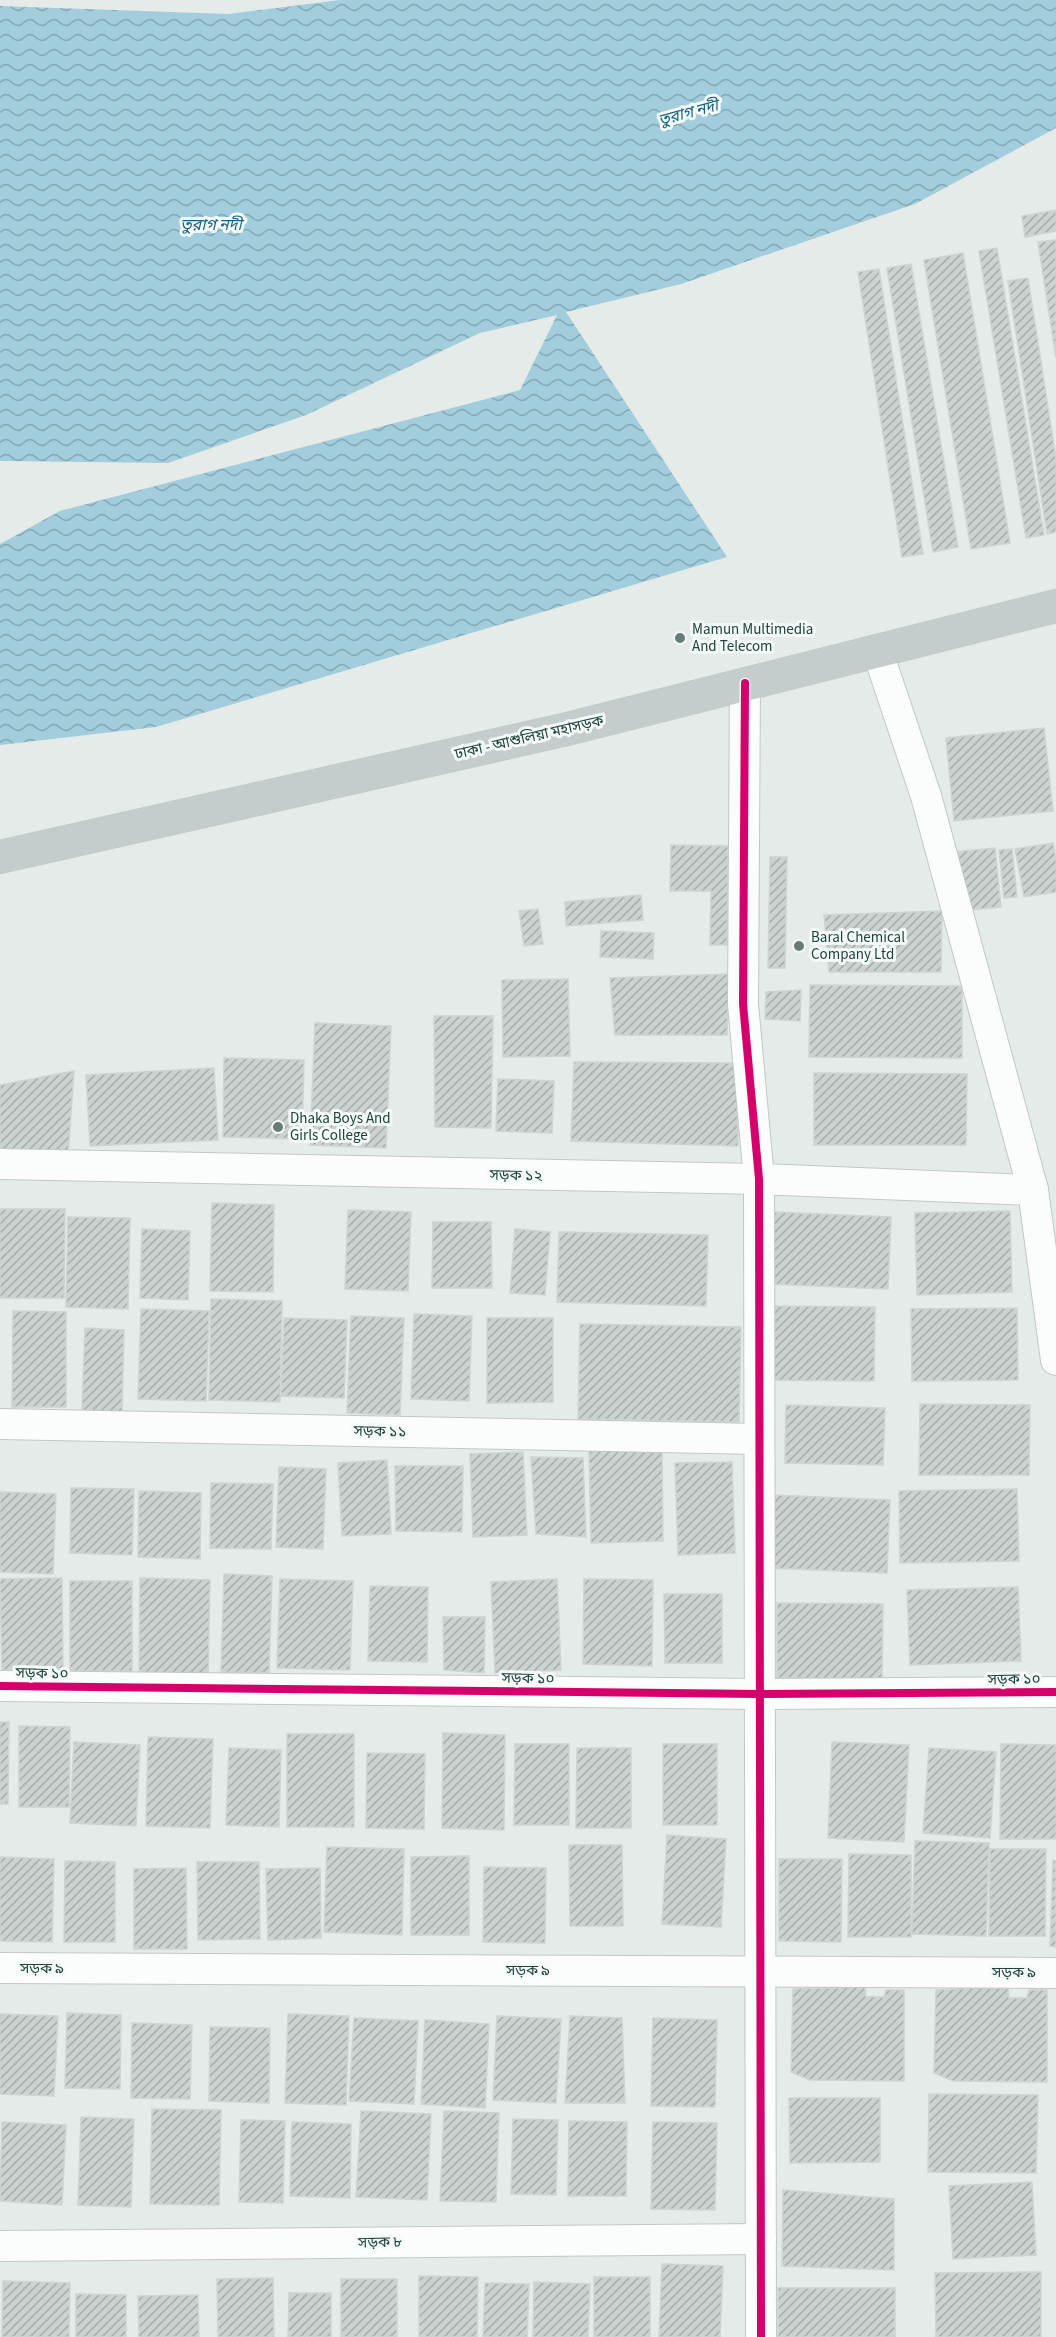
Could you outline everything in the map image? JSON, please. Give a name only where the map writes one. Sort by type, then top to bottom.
[{"type":"highway","name":"ঢাকা - আশুলিয়া মহাসড়ক","points":[[0,857],[563,730],[1056,606]]},
{"type":"highway","points":[[877,650],[1056,624]]},
{"type":"street","points":[[877,650],[926,796],[1033,1190],[1056,1360]]},
{"type":"street","points":[[745,683],[743,1004],[759,1179],[761,2337]]},
{"type":"street","name":"সড়ক ১২","points":[[0,1164],[759,1179],[1033,1190]]},
{"type":"street","name":"সড়ক ১১","points":[[0,1424],[759,1438]]},
{"type":"street","name":"সড়ক ১০","points":[[0,1686],[760,1695],[1056,1692]]},
{"type":"street","name":"সড়ক ৯","points":[[0,1968],[1056,1973]]},
{"type":"street","name":"সড়ক ৮","points":[[0,2246],[761,2239]]},
{"type":"water","name":"তুরাগ নদী","points":[[340,0],[1056,0],[1056,128],[915,204],[681,284],[566,312],[727,557],[156,727],[0,745],[0,544],[60,511],[520,390],[557,315],[480,333],[306,415],[168,463],[0,461],[0,6],[228,14]]},
{"type":"building","points":[[1056,210],[1056,231],[1025,237],[1022,216]]},
{"type":"building","points":[[1056,240],[1056,358],[1038,242]]},
{"type":"building","points":[[997,248],[1044,535],[1026,538],[979,251]]},
{"type":"building","points":[[963,253],[1010,543],[971,549],[924,260]]},
{"type":"building","points":[[911,264],[958,547],[933,552],[887,268]]},
{"type":"building","points":[[879,269],[923,554],[902,557],[858,272]]},
{"type":"building","points":[[1028,278],[1056,459],[1056,532],[1047,534],[1008,281]]},
{"type":"building","points":[[1044,728],[1053,811],[954,821],[946,738]]},
{"type":"building","points":[[1053,843],[1056,859],[1056,892],[1024,897],[1015,849]]},
{"type":"building","points":[[671,845],[728,846],[727,945],[710,945],[711,891],[670,891]]},
{"type":"building","points":[[995,848],[1001,907],[959,911],[953,852]]},
{"type":"building","points":[[1012,849],[1017,897],[1004,898],[999,850]]},
{"type":"building","points":[[770,857],[787,857],[785,968],[768,968]]},
{"type":"building","points":[[641,895],[643,920],[566,926],[565,902]]},
{"type":"building","points":[[538,909],[543,944],[524,946],[519,911]]},
{"type":"building","points":[[942,911],[941,972],[829,972],[824,915]]},
{"type":"building","points":[[601,931],[654,933],[653,959],[600,957]]},
{"type":"building","points":[[729,974],[727,1035],[615,1035],[610,978]]},
{"type":"building","points":[[568,979],[570,1056],[503,1057],[502,980]]},
{"type":"building","points":[[810,985],[962,986],[962,1058],[809,1057]]},
{"type":"building","points":[[801,990],[800,1021],[765,1019],[766,992]]},
{"type":"building","points":[[434,1016],[493,1016],[491,1128],[435,1127]]},
{"type":"building","points":[[315,1023],[391,1026],[386,1148],[310,1145]]},
{"type":"building","points":[[224,1058],[304,1060],[302,1139],[223,1137]]},
{"type":"building","points":[[574,1062],[737,1063],[738,1146],[571,1141]]},
{"type":"building","points":[[214,1068],[218,1140],[90,1146],[86,1075]]},
{"type":"building","points":[[74,1071],[68,1157],[0,1152],[0,1085]]},
{"type":"building","points":[[814,1073],[967,1074],[966,1145],[814,1145]]},
{"type":"building","points":[[498,1079],[554,1081],[552,1133],[496,1131]]},
{"type":"building","points":[[212,1203],[274,1205],[273,1292],[210,1291]]},
{"type":"building","points":[[0,1209],[65,1209],[64,1298],[0,1298]]},
{"type":"building","points":[[348,1210],[411,1212],[408,1291],[345,1289]]},
{"type":"building","points":[[1010,1211],[1012,1292],[917,1295],[915,1213]]},
{"type":"building","points":[[772,1212],[891,1217],[888,1289],[769,1284]]},
{"type":"building","points":[[68,1217],[130,1218],[128,1309],[66,1307]]},
{"type":"building","points":[[433,1222],[491,1222],[492,1288],[432,1288]]},
{"type":"building","points":[[142,1229],[190,1231],[188,1300],[140,1298]]},
{"type":"building","points":[[515,1229],[550,1232],[545,1295],[510,1293]]},
{"type":"building","points":[[559,1232],[708,1235],[706,1306],[557,1302]]},
{"type":"building","points":[[211,1299],[282,1301],[280,1402],[209,1400]]},
{"type":"building","points":[[769,1306],[875,1307],[874,1381],[769,1380]]},
{"type":"building","points":[[1017,1308],[1018,1380],[912,1381],[911,1309]]},
{"type":"building","points":[[141,1309],[209,1311],[206,1401],[138,1399]]},
{"type":"building","points":[[13,1311],[66,1312],[66,1407],[12,1407]]},
{"type":"building","points":[[414,1314],[472,1316],[469,1401],[411,1399]]},
{"type":"building","points":[[351,1316],[404,1318],[400,1415],[347,1413]]},
{"type":"building","points":[[284,1318],[347,1320],[344,1398],[281,1396]]},
{"type":"building","points":[[487,1318],[553,1318],[553,1402],[487,1403]]},
{"type":"building","points":[[580,1324],[741,1327],[739,1422],[578,1419]]},
{"type":"building","points":[[85,1328],[124,1330],[122,1412],[82,1410]]},
{"type":"building","points":[[920,1404],[1030,1405],[1029,1475],[919,1475]]},
{"type":"building","points":[[786,1405],[885,1408],[883,1465],[785,1463]]},
{"type":"building","points":[[662,1449],[663,1541],[591,1543],[589,1451]]},
{"type":"building","points":[[523,1452],[527,1535],[473,1537],[470,1454]]},
{"type":"building","points":[[531,1457],[583,1458],[586,1537],[536,1534]]},
{"type":"building","points":[[387,1460],[391,1534],[342,1536],[338,1463]]},
{"type":"building","points":[[732,1462],[735,1553],[678,1555],[675,1463]]},
{"type":"building","points":[[395,1466],[463,1466],[462,1532],[396,1531]]},
{"type":"building","points":[[279,1467],[326,1469],[323,1549],[276,1547]]},
{"type":"building","points":[[211,1483],[273,1484],[271,1549],[210,1548]]},
{"type":"building","points":[[71,1488],[134,1489],[132,1555],[70,1553]]},
{"type":"building","points":[[1017,1489],[1019,1561],[900,1563],[899,1491]]},
{"type":"building","points":[[139,1491],[201,1493],[200,1559],[138,1557]]},
{"type":"building","points":[[0,1492],[56,1494],[53,1574],[0,1572]]},
{"type":"building","points":[[772,1495],[890,1500],[887,1573],[769,1568]]},
{"type":"building","points":[[224,1574],[272,1576],[269,1673],[221,1672]]},
{"type":"building","points":[[62,1578],[63,1669],[2,1670],[0,1579]]},
{"type":"building","points":[[140,1578],[210,1580],[208,1680],[139,1679]]},
{"type":"building","points":[[280,1579],[353,1581],[350,1670],[277,1668]]},
{"type":"building","points":[[557,1579],[561,1670],[495,1673],[491,1582]]},
{"type":"building","points":[[584,1579],[653,1580],[652,1666],[583,1664]]},
{"type":"building","points":[[70,1581],[132,1581],[132,1671],[70,1671]]},
{"type":"building","points":[[370,1586],[428,1587],[427,1662],[368,1661]]},
{"type":"building","points":[[1018,1587],[1021,1661],[910,1665],[907,1590]]},
{"type":"building","points":[[664,1594],[722,1594],[722,1663],[665,1663]]},
{"type":"building","points":[[777,1603],[883,1604],[882,1679],[777,1678]]},
{"type":"building","points":[[443,1617],[485,1617],[484,1673],[444,1670]]},
{"type":"building","points":[[0,1722],[9,1722],[8,1804],[0,1804]]},
{"type":"building","points":[[19,1726],[70,1727],[69,1807],[19,1807]]},
{"type":"building","points":[[443,1733],[505,1735],[504,1830],[442,1828]]},
{"type":"building","points":[[287,1734],[354,1734],[354,1827],[287,1827]]},
{"type":"building","points":[[148,1737],[213,1739],[210,1828],[146,1826]]},
{"type":"building","points":[[74,1742],[140,1745],[136,1826],[70,1823]]},
{"type":"building","points":[[832,1742],[909,1745],[904,1842],[828,1838]]},
{"type":"building","points":[[515,1744],[569,1744],[569,1825],[514,1825]]},
{"type":"building","points":[[663,1744],[717,1744],[717,1825],[663,1825]]},
{"type":"building","points":[[1001,1744],[1056,1745],[1056,1839],[1000,1839]]},
{"type":"building","points":[[229,1748],[281,1750],[279,1827],[226,1825]]},
{"type":"building","points":[[577,1748],[631,1748],[631,1828],[576,1828]]},
{"type":"building","points":[[929,1748],[996,1752],[990,1838],[923,1833]]},
{"type":"building","points":[[367,1753],[425,1754],[424,1829],[366,1828]]},
{"type":"building","points":[[667,1835],[726,1839],[721,1927],[662,1924]]},
{"type":"building","points":[[915,1841],[989,1843],[986,1936],[912,1934]]},
{"type":"building","points":[[569,1845],[622,1845],[623,1926],[570,1926]]},
{"type":"building","points":[[327,1847],[404,1849],[402,1935],[324,1932]]},
{"type":"building","points":[[990,1849],[1046,1849],[1045,1936],[989,1936]]},
{"type":"building","points":[[849,1854],[911,1855],[911,1937],[848,1937]]},
{"type":"building","points":[[469,1856],[469,1935],[411,1935],[411,1857]]},
{"type":"building","points":[[0,1857],[54,1859],[52,1942],[0,1941]]},
{"type":"building","points":[[779,1859],[842,1859],[841,1942],[779,1941]]},
{"type":"building","points":[[1053,1860],[1056,1861],[1056,1947],[1050,1946]]},
{"type":"building","points":[[65,1861],[115,1862],[115,1942],[64,1942]]},
{"type":"building","points":[[197,1862],[259,1862],[260,1939],[198,1940]]},
{"type":"building","points":[[484,1867],[546,1868],[545,1943],[483,1942]]},
{"type":"building","points":[[186,1868],[187,1949],[134,1949],[134,1869]]},
{"type":"building","points":[[320,1868],[321,1938],[268,1940],[266,1869]]},
{"type":"building","points":[[865,1987],[866,1997],[884,1997],[886,1990],[904,1990],[904,2081],[810,2080],[791,2072],[793,1989]]},
{"type":"building","points":[[1008,1988],[1009,1998],[1027,1998],[1029,1990],[1047,1990],[1047,2082],[953,2081],[934,2073],[936,1990]]},
{"type":"building","points":[[67,2013],[121,2015],[120,2089],[65,2088]]},
{"type":"building","points":[[0,2014],[58,2016],[54,2096],[0,2094]]},
{"type":"building","points":[[288,2014],[349,2016],[346,2105],[285,2103]]},
{"type":"building","points":[[497,2016],[561,2019],[556,2103],[493,2100]]},
{"type":"building","points":[[570,2016],[622,2018],[625,2103],[565,2103]]},
{"type":"building","points":[[354,2018],[418,2021],[414,2104],[349,2101]]},
{"type":"building","points":[[653,2018],[717,2020],[715,2107],[651,2106]]},
{"type":"building","points":[[425,2020],[489,2024],[485,2108],[421,2104]]},
{"type":"building","points":[[132,2023],[192,2025],[190,2099],[131,2098]]},
{"type":"building","points":[[210,2027],[270,2028],[269,2103],[209,2101]]},
{"type":"building","points":[[929,2094],[1038,2095],[1036,2173],[928,2172]]},
{"type":"building","points":[[789,2098],[880,2098],[880,2162],[790,2163]]},
{"type":"building","points":[[152,2109],[221,2110],[219,2205],[150,2204]]},
{"type":"building","points":[[361,2111],[431,2114],[427,2200],[356,2197]]},
{"type":"building","points":[[444,2111],[499,2113],[496,2202],[440,2201]]},
{"type":"building","points":[[81,2117],[134,2119],[131,2207],[78,2205]]},
{"type":"building","points":[[513,2119],[558,2120],[556,2195],[511,2194]]},
{"type":"building","points":[[241,2120],[285,2121],[283,2203],[239,2202]]},
{"type":"building","points":[[569,2121],[627,2122],[626,2196],[568,2196]]},
{"type":"building","points":[[2,2122],[66,2125],[62,2205],[0,2201]]},
{"type":"building","points":[[292,2122],[351,2124],[350,2198],[290,2196]]},
{"type":"building","points":[[653,2122],[717,2123],[715,2210],[651,2209]]},
{"type":"building","points":[[1032,2182],[1036,2255],[953,2259],[949,2186]]},
{"type":"building","points":[[783,2190],[894,2199],[894,2270],[782,2266]]},
{"type":"building","points":[[662,2264],[723,2266],[720,2337],[659,2337]]},
{"type":"building","points":[[1041,2272],[1041,2337],[936,2337],[935,2273]]},
{"type":"building","points":[[419,2276],[478,2277],[477,2337],[419,2337]]},
{"type":"building","points":[[594,2277],[650,2277],[650,2337],[594,2337]]},
{"type":"building","points":[[273,2278],[274,2337],[218,2337],[217,2279]]},
{"type":"building","points":[[341,2279],[397,2279],[397,2337],[341,2337]]},
{"type":"building","points":[[3,2281],[70,2283],[69,2337],[2,2337]]},
{"type":"building","points":[[534,2282],[590,2284],[588,2337],[533,2337]]},
{"type":"building","points":[[485,2283],[529,2284],[527,2337],[483,2337]]},
{"type":"building","points":[[778,2288],[895,2288],[895,2337],[778,2337]]},
{"type":"building","points":[[289,2293],[331,2293],[331,2337],[288,2337]]},
{"type":"building","points":[[76,2294],[126,2295],[126,2337],[76,2337]]},
{"type":"building","points":[[198,2295],[199,2337],[139,2337],[138,2296]]},
{"type":"cycle path","points":[[745,683],[743,1004],[759,1179],[761,2337]]},
{"type":"cycle path","points":[[0,1686],[760,1694],[1056,1692]]},
{"type":"place","name":"Mamun Multimedia And Telecom","points":[[680,638]]},
{"type":"place","name":"Baral Chemical Company Ltd","points":[[799,946]]},
{"type":"place","name":"Dhaka Boys And Girls College","points":[[278,1127]]}]
